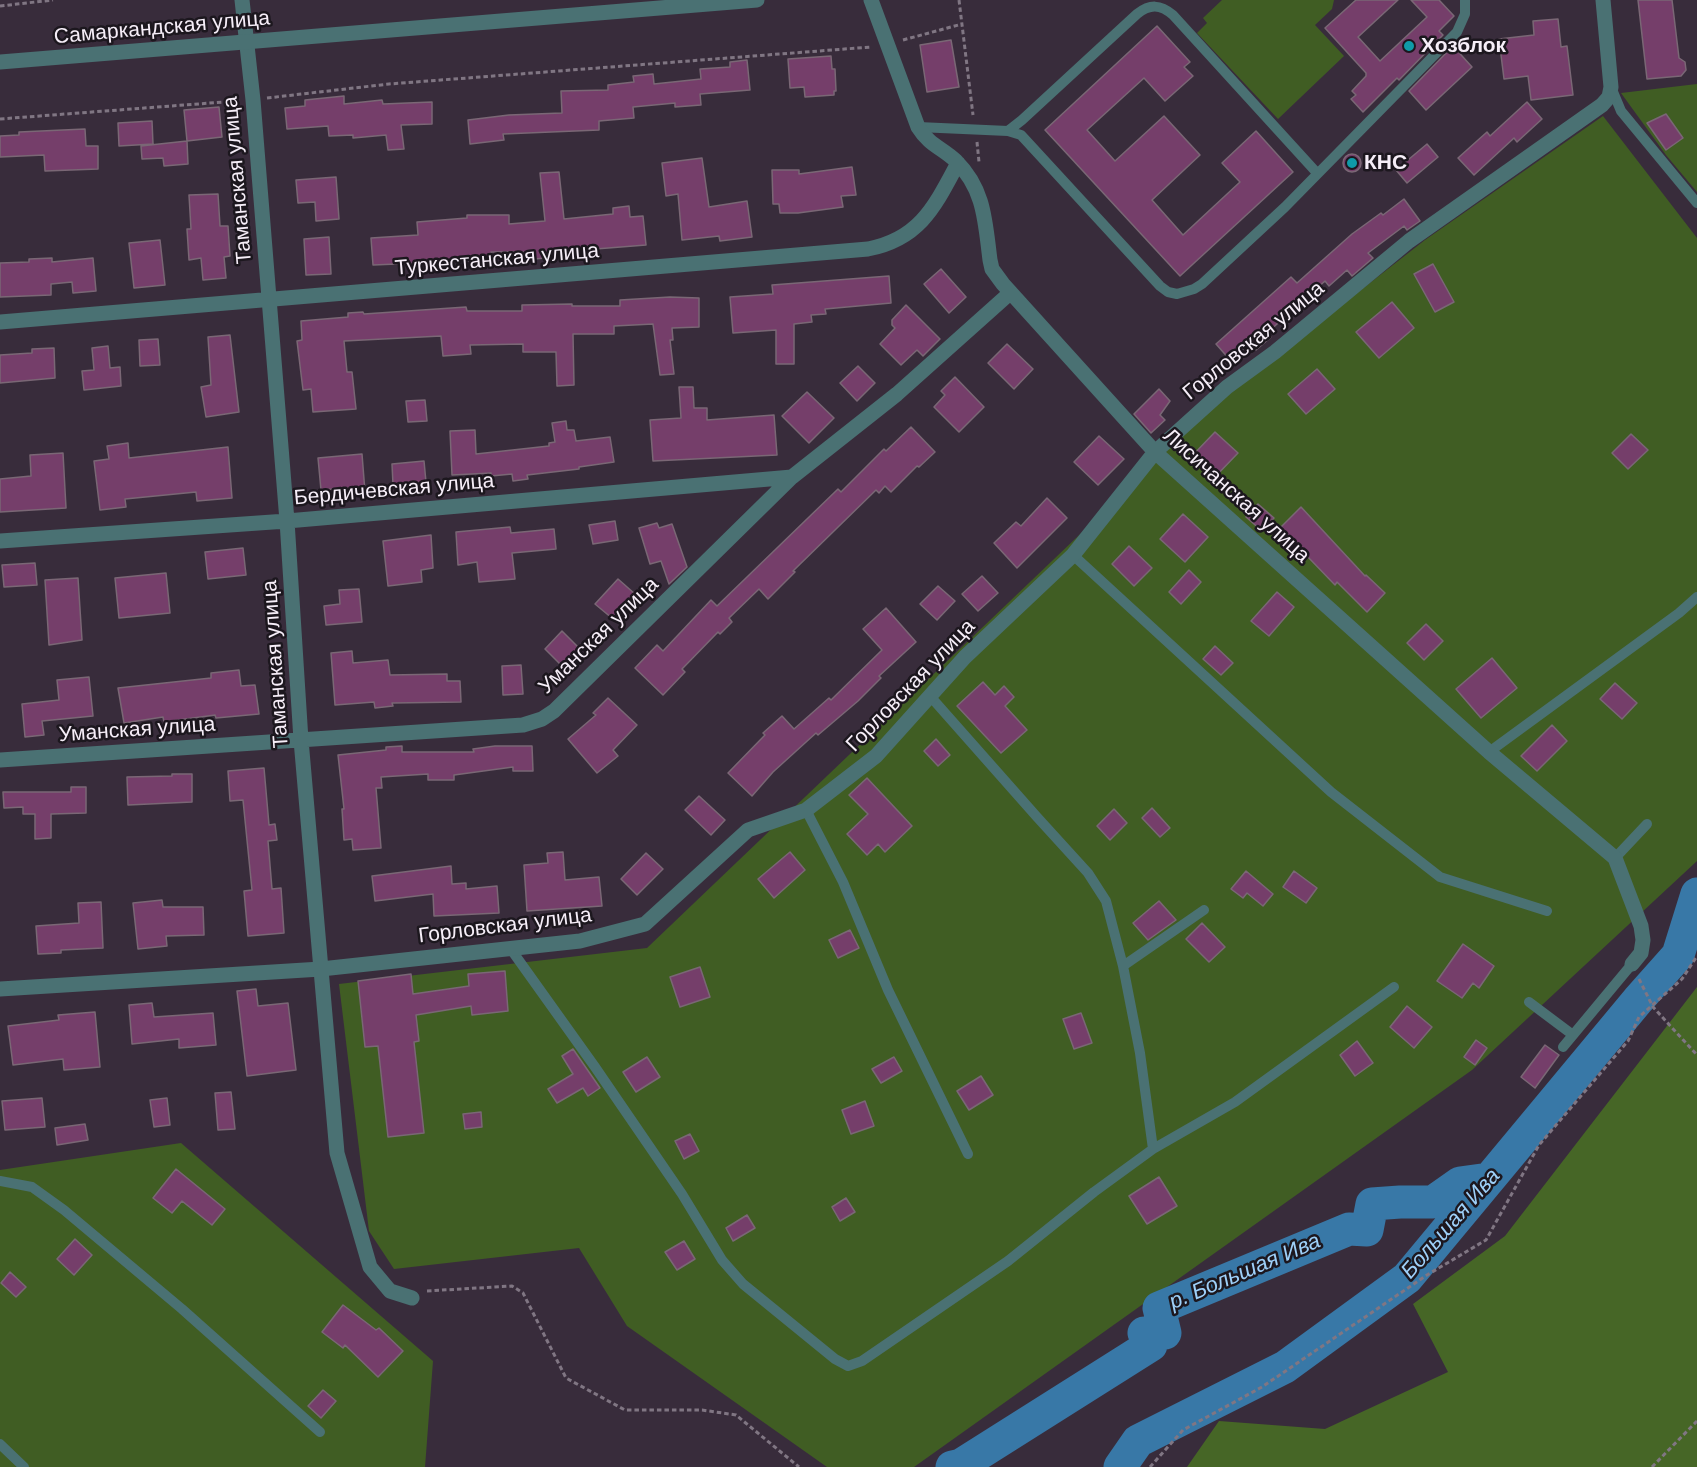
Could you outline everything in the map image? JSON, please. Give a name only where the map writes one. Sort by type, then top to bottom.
[{"type":"street","name":"Таманская улица","points":[[242,0],[254,100],[287,521],[301,740],[337,1153],[370,1267],[390,1292],[412,1298]]},
{"type":"street","name":"Самаркандская улица","points":[[0,62],[757,0]]},
{"type":"street","name":"Лисичанская улица","points":[[871,0],[918,127],[931,143],[958,163],[978,192],[983,203],[993,269],[1010,293],[1155,452],[1489,752],[1615,858],[1641,926],[1643,940],[1641,953],[1632,964]]},
{"type":"street","points":[[1603,0],[1611,87]]},
{"type":"street","name":"Горловская улица","points":[[0,989],[321,969],[580,941],[645,924],[748,830],[806,810],[876,756],[965,657],[1073,555],[1155,452],[1227,387],[1409,242],[1602,105],[1609,97],[1611,87]]},
{"type":"street","name":"Туркестанская улица","points":[[0,322],[875,248],[897,241],[925,219],[958,163]]},
{"type":"street","name":"Уманская улица","points":[[0,760],[523,724],[542,719],[554,711],[792,477],[897,394],[1010,293]]},
{"type":"street","name":"Бердичевская улица","points":[[0,541],[287,521],[792,477]]},
{"type":"lane","points":[[918,127],[1008,130],[1021,135],[1152,278],[1168,292],[1177,294],[1202,284],[1279,213],[1457,32],[1466,14],[1465,0]]},
{"type":"lane","points":[[1008,130],[1022,120],[1137,14],[1157,5],[1166,8],[1173,15],[1317,173]]},
{"type":"lane","points":[[1611,87],[1621,111],[1697,203]]},
{"type":"lane","points":[[1073,555],[1331,792],[1440,877],[1547,911]]},
{"type":"lane","points":[[1489,752],[1679,614],[1697,597]]},
{"type":"lane","points":[[930,696],[1088,873],[1106,901],[1123,966],[1140,1053],[1153,1149]]},
{"type":"lane","points":[[806,810],[843,882],[888,990],[968,1154]]},
{"type":"lane","points":[[1615,858],[1647,824]]},
{"type":"lane","points":[[1123,966],[1204,910]]},
{"type":"lane","points":[[510,948],[682,1194],[722,1260],[743,1284],[835,1359],[848,1366],[862,1361],[1008,1261],[1094,1192],[1153,1149],[1235,1102],[1394,987]]},
{"type":"lane","points":[[1563,1047],[1632,964]]},
{"type":"lane","points":[[1529,1002],[1573,1035]]},
{"type":"lane","points":[[0,1181],[32,1186],[64,1210],[182,1309],[320,1432]]},
{"type":"lane","points":[[0,1444],[24,1467]]},
{"type":"path","points":[[0,6],[53,0]]},
{"type":"path","points":[[959,0],[980,171]]},
{"type":"path","points":[[0,118],[254,100],[389,84],[887,45],[962,24]]},
{"type":"path","points":[[1150,1467],[1183,1430],[1262,1387],[1426,1275],[1486,1240],[1539,1145],[1628,1041],[1640,1017],[1682,979],[1697,956]]},
{"type":"path","points":[[1632,964],[1653,1007],[1697,1055]]},
{"type":"path","points":[[412,1298],[427,1291],[512,1286],[523,1293],[566,1378],[626,1410],[702,1410],[736,1415],[799,1467]]},
{"type":"path","points":[[1652,1467],[1697,1421]]},
{"type":"green space","points":[[1222,0],[1334,0],[1332,9],[1315,25],[1344,56],[1278,119],[1197,33],[1207,23],[1203,18]]},
{"type":"green space","points":[[1697,84],[1697,192],[1666,155],[1621,93]]},
{"type":"green space","points":[[1603,116],[1697,238],[1697,861],[1472,1070],[914,1467],[827,1467],[627,1326],[579,1248],[394,1269],[369,1231],[339,984],[647,948],[1165,453],[1192,422],[1425,240]]},
{"type":"green space","points":[[1697,987],[1697,1467],[1187,1467],[1219,1421],[1325,1429],[1448,1372],[1413,1304],[1505,1236]]},
{"type":"green space","points":[[181,1143],[433,1361],[425,1467],[0,1467],[0,1170]]},
{"type":"building","points":[[1356,0],[1398,0],[1358,37],[1380,61],[1427,17],[1411,0],[1439,0],[1454,16],[1439,31],[1443,35],[1399,80],[1397,78],[1363,112],[1351,99],[1356,95],[1352,91],[1366,76],[1366,73],[1325,28]]},
{"type":"building","points":[[1638,0],[1672,0],[1679,58],[1685,62],[1686,70],[1681,76],[1647,79]]},
{"type":"building","points":[[1558,19],[1561,47],[1567,46],[1573,95],[1531,100],[1528,76],[1504,79],[1499,39],[1534,35],[1533,21]]},
{"type":"building","points":[[1157,26],[1190,62],[1184,67],[1193,76],[1165,101],[1144,78],[1087,130],[1115,161],[1164,116],[1200,155],[1152,200],[1183,235],[1240,182],[1222,163],[1256,131],[1293,172],[1180,276],[1045,130]]},
{"type":"building","points":[[951,40],[959,87],[927,92],[920,45]]},
{"type":"building","points":[[1453,46],[1472,67],[1426,110],[1409,91]]},
{"type":"building","points":[[831,56],[832,69],[835,69],[836,91],[834,95],[805,97],[804,87],[790,88],[788,59]]},
{"type":"building","points":[[747,60],[750,90],[700,94],[701,105],[675,107],[675,103],[633,107],[634,118],[599,121],[599,130],[503,134],[504,140],[470,144],[468,120],[509,115],[562,113],[561,91],[608,90],[608,85],[634,82],[633,76],[653,74],[654,84],[701,79],[700,69],[730,67],[730,62]]},
{"type":"building","points":[[344,96],[344,104],[382,100],[383,104],[432,102],[432,124],[401,125],[404,149],[388,150],[386,135],[353,138],[353,135],[329,136],[328,126],[287,129],[285,108],[305,106],[305,100]]},
{"type":"building","points":[[1527,102],[1542,119],[1517,142],[1514,138],[1474,175],[1458,158],[1487,132],[1490,136]]},
{"type":"building","points":[[219,107],[222,137],[187,141],[184,110]]},
{"type":"building","points":[[1666,114],[1683,138],[1666,150],[1647,123]]},
{"type":"building","points":[[152,121],[153,144],[119,146],[118,123]]},
{"type":"building","points":[[85,129],[86,146],[98,146],[98,169],[45,171],[44,155],[0,157],[0,136],[19,135],[19,132]]},
{"type":"building","points":[[187,141],[188,164],[164,166],[163,158],[142,159],[141,146]]},
{"type":"building","points":[[1427,144],[1438,157],[1407,183],[1396,170]]},
{"type":"building","name":"КНС","points":[[1352,154],[1358,157],[1361,163],[1358,169],[1352,172],[1346,169],[1343,163],[1346,157]]},
{"type":"building","points":[[702,158],[709,207],[747,201],[752,237],[720,241],[719,236],[682,240],[678,194],[666,196],[662,163]]},
{"type":"building","points":[[852,167],[856,195],[841,196],[843,207],[780,213],[779,204],[773,204],[772,170],[799,170],[799,174]]},
{"type":"building","points":[[559,172],[564,219],[613,214],[613,208],[629,206],[630,217],[643,216],[646,245],[583,250],[583,257],[565,258],[565,256],[525,260],[524,252],[491,252],[491,260],[373,265],[371,238],[418,235],[417,222],[467,218],[467,215],[509,215],[509,224],[545,221],[540,173]]},
{"type":"building","points":[[336,177],[339,219],[316,221],[315,202],[298,203],[296,180]]},
{"type":"building","points":[[218,194],[220,226],[228,226],[230,256],[224,257],[226,278],[203,280],[201,258],[189,260],[187,229],[191,229],[189,195]]},
{"type":"building","points":[[1404,199],[1420,221],[1407,230],[1404,226],[1368,253],[1373,258],[1352,276],[1347,270],[1329,286],[1325,281],[1267,333],[1271,337],[1256,350],[1249,343],[1231,361],[1216,344],[1291,277],[1297,283],[1352,234]]},
{"type":"building","points":[[329,237],[331,274],[306,275],[304,239]]},
{"type":"building","points":[[160,240],[165,285],[134,288],[129,243]]},
{"type":"building","points":[[52,258],[52,262],[93,258],[96,291],[73,293],[72,282],[51,284],[51,295],[0,297],[0,263]]},
{"type":"building","points":[[1433,264],[1454,302],[1435,312],[1414,274]]},
{"type":"building","points":[[941,269],[966,297],[949,313],[924,284]]},
{"type":"building","points":[[889,276],[891,303],[825,309],[826,314],[811,315],[812,322],[794,324],[794,364],[776,364],[776,330],[733,333],[730,297],[773,294],[772,285]]},
{"type":"building","points":[[699,298],[699,327],[672,328],[673,340],[670,340],[674,374],[660,375],[653,324],[614,326],[614,334],[573,334],[574,385],[557,386],[556,352],[523,352],[523,344],[470,345],[471,354],[443,356],[441,336],[344,341],[347,372],[352,372],[356,409],[313,412],[311,389],[303,390],[297,341],[302,340],[301,321],[348,317],[348,313],[363,312],[364,314],[466,307],[467,311],[522,311],[522,305],[620,306],[620,300]]},
{"type":"building","points":[[1392,302],[1414,328],[1379,358],[1356,332]]},
{"type":"building","points":[[906,305],[940,339],[923,356],[917,350],[901,365],[880,344],[895,328],[892,320]]},
{"type":"building","points":[[230,335],[239,412],[206,417],[201,387],[211,385],[208,337]]},
{"type":"building","points":[[158,339],[160,365],[140,366],[139,340]]},
{"type":"building","points":[[1007,344],[1033,369],[1014,389],[988,363]]},
{"type":"building","points":[[108,346],[110,368],[120,367],[121,386],[84,390],[82,371],[94,370],[92,348]]},
{"type":"building","points":[[54,348],[55,378],[0,383],[0,355],[32,353],[32,349]]},
{"type":"building","points":[[858,366],[875,383],[857,401],[840,383]]},
{"type":"building","points":[[1317,369],[1335,389],[1306,414],[1288,394]]},
{"type":"building","points":[[955,377],[984,407],[959,432],[934,407],[945,395],[941,391]]},
{"type":"building","points":[[679,387],[693,387],[694,408],[707,408],[707,420],[774,415],[777,455],[653,461],[650,420],[681,418]]},
{"type":"building","points":[[1159,389],[1170,401],[1160,415],[1165,420],[1151,433],[1134,414]]},
{"type":"building","points":[[807,392],[834,418],[809,443],[782,416]]},
{"type":"building","points":[[425,400],[427,421],[408,422],[406,401]]},
{"type":"building","points":[[566,421],[567,430],[574,430],[576,441],[610,437],[614,462],[527,475],[528,479],[513,481],[512,474],[452,475],[450,431],[475,430],[476,454],[549,446],[549,443],[555,442],[552,423]]},
{"type":"building","points":[[911,427],[935,452],[891,492],[885,486],[879,493],[876,490],[793,571],[795,572],[768,599],[759,589],[729,618],[732,622],[720,634],[718,632],[682,669],[685,672],[663,695],[635,668],[657,645],[663,651],[711,600],[717,606],[838,489],[841,492],[884,449],[886,451]]},
{"type":"building","points":[[1215,432],[1238,453],[1213,479],[1190,458]]},
{"type":"building","points":[[1631,434],[1648,450],[1628,469],[1612,453]]},
{"type":"building","points":[[1099,436],[1124,459],[1098,485],[1074,462]]},
{"type":"building","points":[[128,443],[129,458],[228,447],[232,498],[197,501],[196,492],[125,499],[126,507],[100,510],[94,461],[109,459],[107,446]]},
{"type":"building","points":[[63,453],[66,508],[0,512],[0,479],[31,476],[30,455]]},
{"type":"building","points":[[362,454],[365,492],[347,493],[347,488],[321,490],[318,458]]},
{"type":"building","points":[[424,461],[426,482],[393,485],[392,464]]},
{"type":"building","points":[[1047,498],[1067,518],[1017,568],[994,543],[1016,522],[1021,526]]},
{"type":"building","points":[[1258,504],[1274,518],[1262,531],[1246,517]]},
{"type":"building","points":[[1301,507],[1365,576],[1385,593],[1367,612],[1337,582],[1335,585],[1280,528]]},
{"type":"building","points":[[1183,514],[1208,537],[1185,562],[1160,539]]},
{"type":"building","points":[[615,521],[618,540],[593,544],[589,525]]},
{"type":"building","points":[[657,523],[659,528],[672,524],[687,567],[669,584],[661,561],[650,564],[639,528]]},
{"type":"building","points":[[510,527],[511,533],[554,529],[556,549],[512,553],[515,579],[479,582],[477,562],[458,565],[456,532]]},
{"type":"building","points":[[431,535],[433,568],[421,570],[422,582],[388,586],[383,541]]},
{"type":"building","points":[[1129,546],[1152,568],[1134,586],[1112,564]]},
{"type":"building","points":[[243,548],[246,575],[208,579],[205,552]]},
{"type":"building","points":[[35,563],[37,585],[4,587],[2,565]]},
{"type":"building","points":[[1189,570],[1201,582],[1181,604],[1169,592]]},
{"type":"building","points":[[166,573],[170,613],[119,618],[115,578]]},
{"type":"building","points":[[982,576],[998,593],[978,611],[962,594]]},
{"type":"building","points":[[78,578],[82,640],[49,645],[45,580]]},
{"type":"building","points":[[618,579],[635,594],[613,619],[595,604]]},
{"type":"building","points":[[938,586],[955,601],[937,620],[920,604]]},
{"type":"building","points":[[359,589],[362,622],[326,625],[324,606],[340,604],[339,590]]},
{"type":"building","points":[[1277,592],[1294,607],[1269,636],[1251,621]]},
{"type":"building","points":[[886,608],[916,642],[879,676],[881,678],[858,701],[818,735],[816,733],[773,772],[752,796],[728,773],[765,735],[763,733],[782,716],[794,729],[829,698],[831,700],[882,650],[863,629]]},
{"type":"building","points":[[1426,624],[1443,641],[1424,660],[1407,643]]},
{"type":"building","points":[[562,631],[579,648],[562,666],[545,649]]},
{"type":"building","points":[[1215,646],[1233,663],[1221,675],[1203,659]]},
{"type":"building","points":[[352,651],[353,663],[388,660],[390,675],[447,674],[447,681],[460,681],[461,702],[392,703],[393,706],[375,708],[374,702],[335,705],[331,653]]},
{"type":"building","points":[[1492,658],[1517,688],[1481,718],[1456,689]]},
{"type":"building","points":[[521,665],[523,694],[503,695],[502,666]]},
{"type":"building","points":[[239,670],[241,686],[255,685],[259,714],[216,718],[215,715],[164,722],[163,717],[124,723],[118,688],[211,678],[211,673]]},
{"type":"building","points":[[89,677],[93,716],[42,721],[44,735],[25,737],[22,704],[59,700],[57,680]]},
{"type":"building","points":[[983,682],[995,695],[1004,686],[1014,697],[1005,706],[1027,730],[1001,753],[957,706]]},
{"type":"building","points":[[1615,683],[1637,703],[1622,719],[1600,699]]},
{"type":"building","points":[[608,698],[637,725],[613,750],[618,756],[597,773],[568,739],[596,715],[593,713]]},
{"type":"building","points":[[1552,725],[1567,741],[1537,771],[1521,756]]},
{"type":"building","points":[[936,739],[950,755],[938,766],[924,751]]},
{"type":"building","points":[[402,746],[402,752],[474,752],[473,749],[495,746],[532,746],[533,771],[513,771],[513,767],[454,775],[454,780],[428,780],[428,774],[381,777],[382,788],[376,788],[381,848],[353,850],[352,839],[344,840],[342,809],[344,809],[338,755]]},
{"type":"building","points":[[264,768],[269,825],[275,824],[277,840],[268,841],[272,889],[281,888],[284,933],[248,936],[244,891],[252,890],[243,800],[230,801],[228,771]]},
{"type":"building","points":[[172,774],[192,774],[192,802],[128,805],[127,777],[172,776]]},
{"type":"building","points":[[867,778],[912,826],[885,852],[878,844],[867,855],[847,834],[868,814],[849,795]]},
{"type":"building","points":[[71,787],[86,787],[86,813],[51,814],[51,838],[35,839],[35,814],[23,814],[23,807],[4,808],[3,792],[71,792]]},
{"type":"building","points":[[699,796],[725,820],[711,835],[685,810]]},
{"type":"building","points":[[1152,808],[1170,828],[1160,837],[1142,818]]},
{"type":"building","points":[[1114,809],[1127,823],[1110,840],[1097,826]]},
{"type":"building","points":[[563,852],[565,880],[599,877],[602,906],[527,911],[524,865],[548,863],[547,853]]},
{"type":"building","points":[[790,852],[805,870],[774,898],[758,879]]},
{"type":"building","points":[[646,853],[663,869],[637,895],[621,879]]},
{"type":"building","points":[[451,866],[452,884],[466,883],[466,889],[497,886],[499,913],[434,916],[433,894],[375,901],[372,876]]},
{"type":"building","points":[[1246,871],[1273,894],[1263,906],[1247,893],[1243,898],[1231,889]]},
{"type":"building","points":[[1294,871],[1317,888],[1306,903],[1283,887]]},
{"type":"building","points":[[162,900],[163,907],[203,907],[204,935],[166,936],[167,946],[138,949],[133,903]]},
{"type":"building","points":[[1159,901],[1176,920],[1148,940],[1133,923]]},
{"type":"building","points":[[101,902],[103,948],[61,950],[61,953],[38,954],[36,926],[79,923],[78,903]]},
{"type":"building","points":[[1202,923],[1225,947],[1209,962],[1186,939]]},
{"type":"building","points":[[850,930],[859,948],[838,958],[829,940]]},
{"type":"building","points":[[1463,944],[1494,966],[1479,988],[1473,983],[1462,998],[1437,981]]},
{"type":"building","points":[[700,967],[710,997],[680,1007],[670,977]]},
{"type":"building","points":[[505,971],[508,1011],[472,1015],[471,1006],[416,1015],[419,1041],[414,1042],[424,1133],[388,1137],[378,1046],[365,1047],[358,981],[411,974],[413,994],[469,986],[468,974]]},
{"type":"building","points":[[256,989],[258,1006],[288,1003],[296,1070],[247,1076],[237,991]]},
{"type":"building","points":[[152,1003],[154,1017],[213,1013],[216,1045],[179,1048],[179,1039],[132,1044],[129,1005]]},
{"type":"building","points":[[1407,1006],[1432,1027],[1414,1048],[1390,1027]]},
{"type":"building","points":[[95,1012],[100,1067],[64,1070],[63,1059],[13,1065],[8,1026],[59,1020],[58,1015]]},
{"type":"building","points":[[1081,1013],[1092,1043],[1074,1049],[1063,1019]]},
{"type":"building","points":[[1476,1040],[1487,1048],[1475,1065],[1464,1057]]},
{"type":"building","points":[[1357,1041],[1373,1063],[1355,1076],[1340,1055]]},
{"type":"building","points":[[1545,1045],[1559,1055],[1535,1088],[1521,1077]]},
{"type":"building","points":[[573,1049],[600,1088],[588,1096],[583,1088],[557,1103],[548,1089],[573,1074],[562,1056]]},
{"type":"building","points":[[647,1057],[660,1077],[636,1092],[623,1072]]},
{"type":"building","points":[[894,1057],[902,1071],[881,1083],[872,1069]]},
{"type":"building","points":[[981,1076],[993,1095],[969,1110],[957,1091]]},
{"type":"building","points":[[231,1092],[235,1129],[218,1130],[215,1093]]},
{"type":"building","points":[[42,1098],[45,1127],[5,1130],[2,1101]]},
{"type":"building","points":[[167,1098],[170,1125],[154,1127],[150,1100]]},
{"type":"building","points":[[865,1101],[874,1126],[851,1134],[842,1110]]},
{"type":"building","points":[[481,1112],[482,1127],[465,1129],[463,1114]]},
{"type":"building","points":[[85,1124],[88,1140],[57,1145],[55,1128]]},
{"type":"building","points":[[690,1134],[699,1151],[684,1159],[675,1141]]},
{"type":"building","points":[[176,1169],[225,1209],[212,1225],[182,1201],[172,1213],[153,1198]]},
{"type":"building","points":[[1159,1177],[1177,1206],[1147,1224],[1129,1196]]},
{"type":"building","points":[[846,1198],[855,1212],[840,1221],[832,1207]]},
{"type":"building","points":[[747,1215],[755,1228],[733,1241],[726,1228]]},
{"type":"building","points":[[75,1239],[92,1255],[74,1275],[57,1259]]},
{"type":"building","points":[[684,1241],[695,1259],[677,1270],[665,1252]]},
{"type":"building","points":[[10,1272],[26,1287],[16,1297],[1,1283]]},
{"type":"building","points":[[343,1305],[376,1330],[379,1328],[403,1351],[378,1377],[345,1345],[343,1348],[322,1332]]},
{"type":"building","points":[[323,1390],[336,1401],[321,1418],[308,1406]]},
{"type":"waterway","name":"Большая Ива","points":[[1120,1467],[1138,1441],[1285,1367],[1407,1278],[1678,955],[1697,894]]},
{"type":"waterway","name":"р. Большая Ива","points":[[952,1467],[961,1465],[1151,1345],[1144,1333],[1165,1333],[1159,1308],[1349,1229],[1367,1230],[1372,1204],[1433,1202],[1460,1183],[1489,1179]]},
{"type":"place","name":"Хозблок","points":[[1409,46]]},
{"type":"place","name":"КНС","points":[[1352,163]]}]
